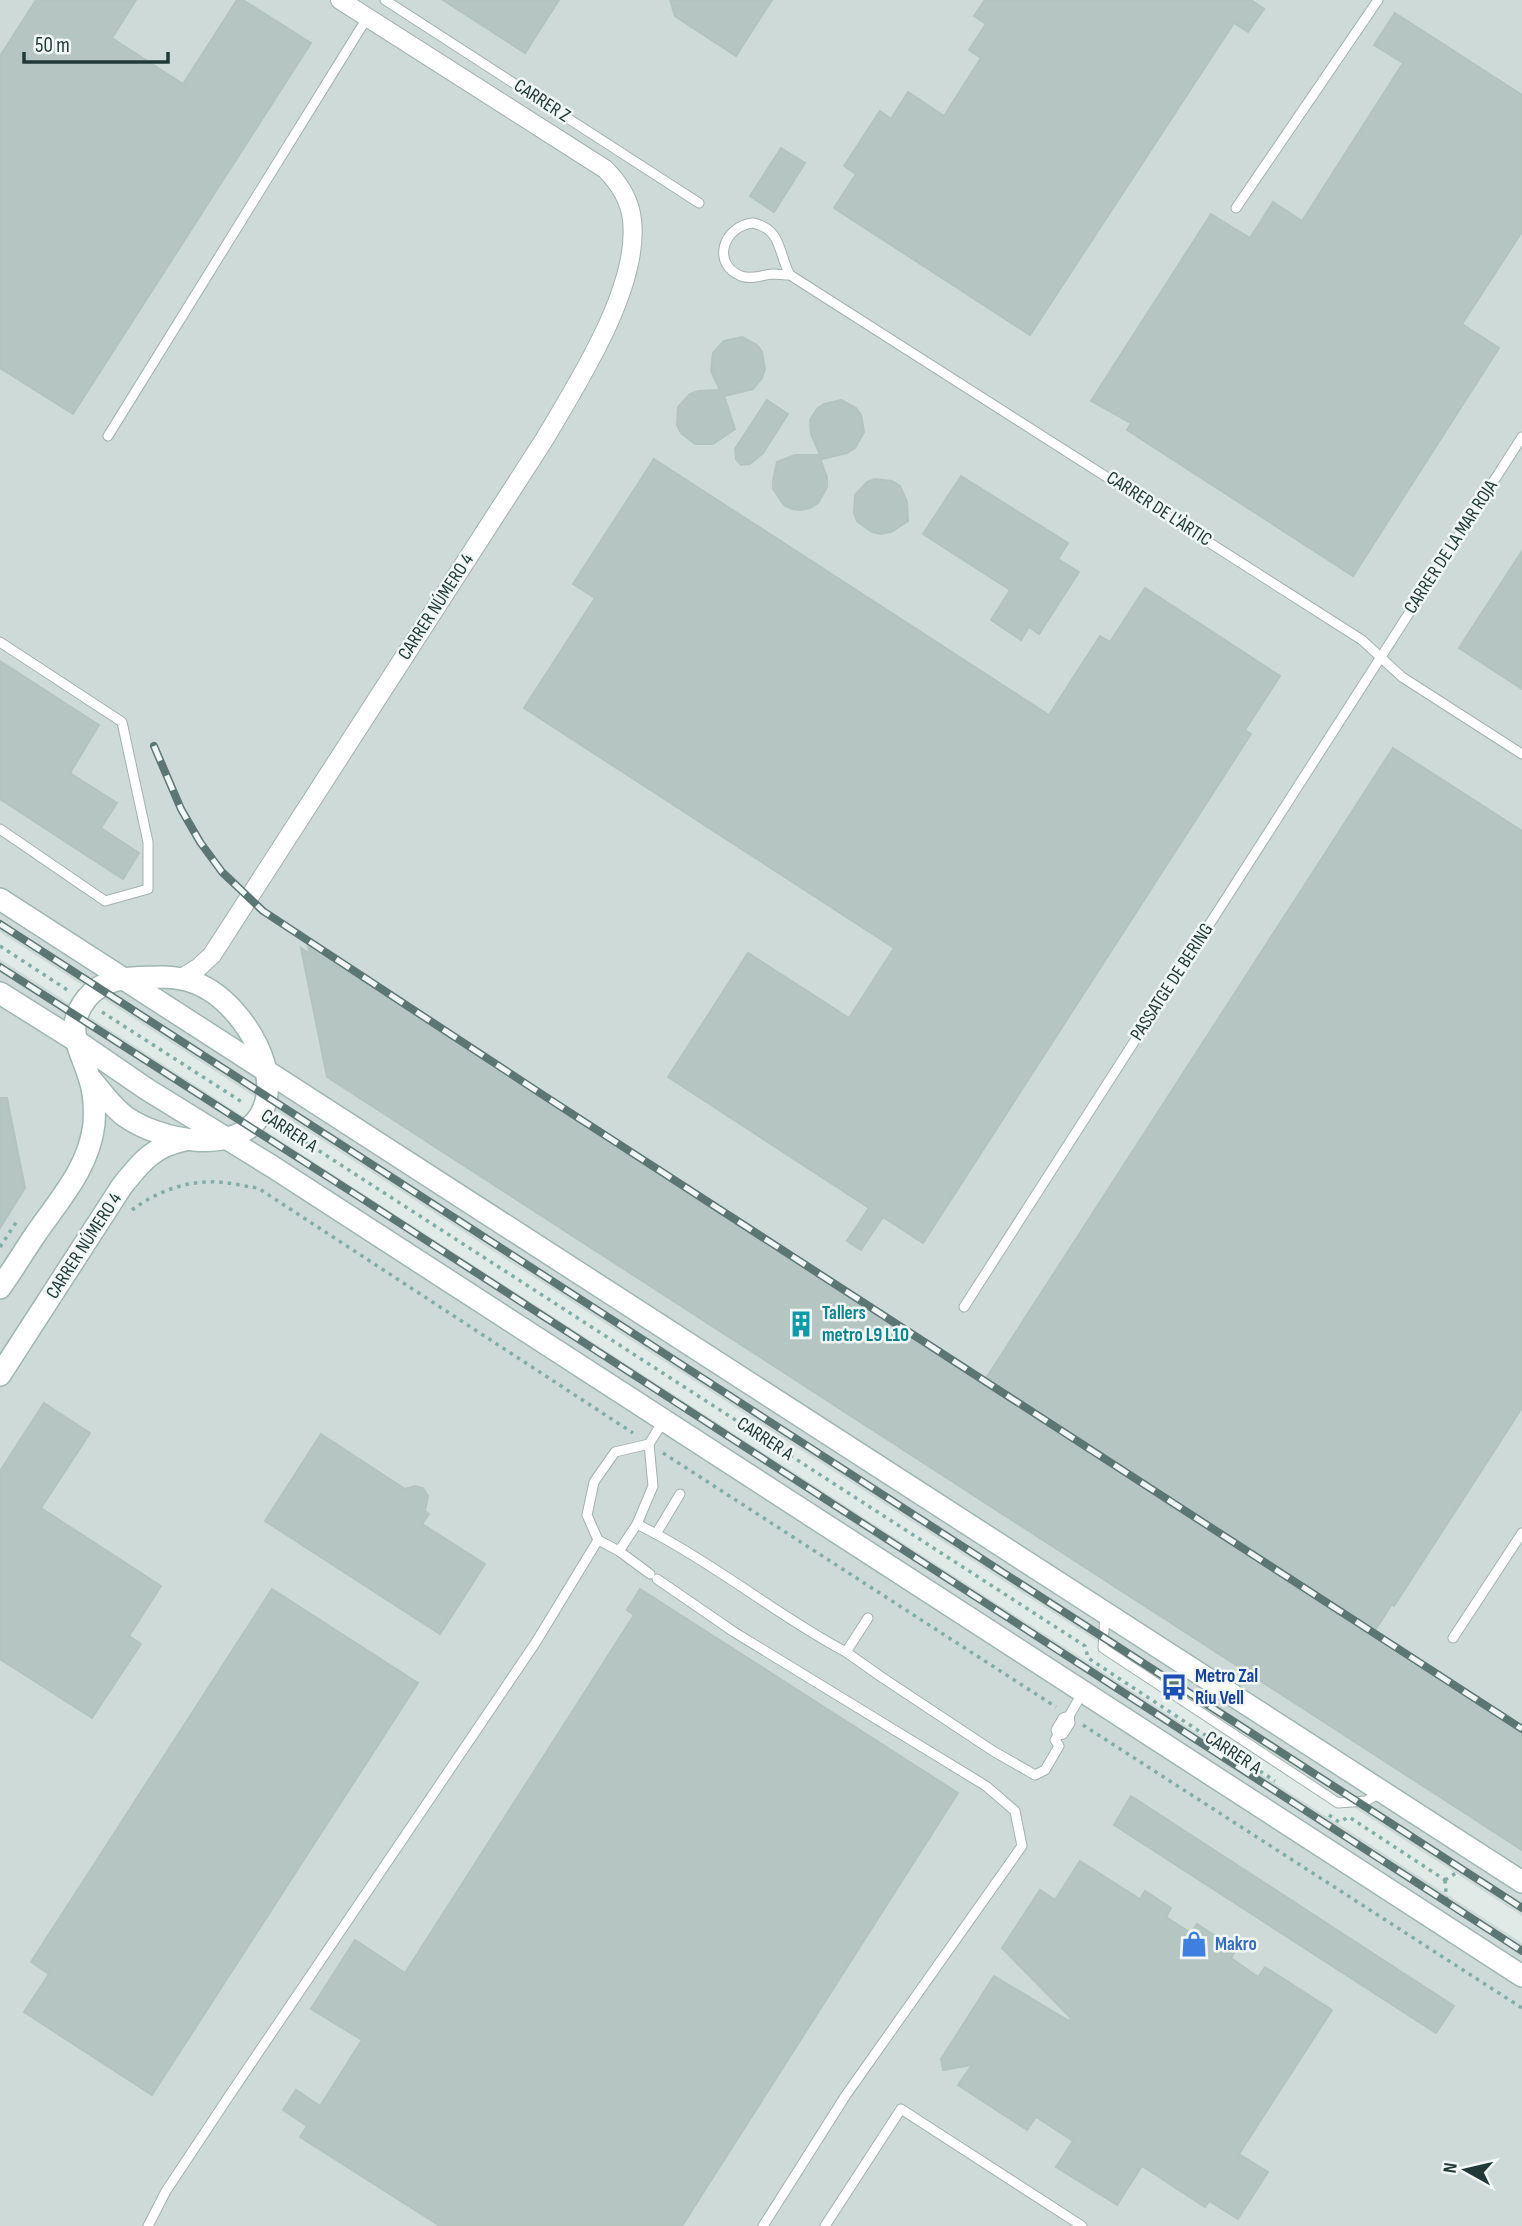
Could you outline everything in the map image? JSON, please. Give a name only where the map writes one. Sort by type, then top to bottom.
[{"type":"main road","name":"CARRER A","points":[[2,900],[1522,1882]]},
{"type":"main road","points":[[0,1288],[68,1190],[83,1164],[90,1144],[94,1105],[90,1078],[75,1040],[75,1024],[79,1009],[104,984],[123,978],[180,979],[212,991],[232,1010],[253,1038],[265,1069],[268,1088],[261,1114],[242,1132],[225,1139],[187,1139],[162,1134],[125,1116],[90,1078]]},
{"type":"main road","name":"CARRER A","points":[[0,993],[1522,1976]]},
{"type":"main road","name":"CARRER NÚMERO 4","points":[[0,1375],[136,1168],[163,1145],[187,1139]]},
{"type":"street","name":"CARRER Z","points":[[340,0],[605,169],[622,191],[629,206]]},
{"type":"street","name":"CARRER NÚMERO 4","points":[[180,979],[212,955],[544,440],[587,366],[613,313],[627,266],[632,244],[629,206]]},
{"type":"lane","name":"CARRER Z","points":[[385,0],[699,203]]},
{"type":"lane","points":[[1236,208],[1378,0]]},
{"type":"lane","points":[[108,436],[367,18]]},
{"type":"lane","points":[[743,224],[762,225],[770,230],[776,237],[782,261],[790,275],[773,274],[753,278],[736,274],[725,260],[728,235],[743,224]]},
{"type":"lane","name":"CARRER DE L'ÀRTIC","points":[[790,275],[1362,640],[1402,677],[1522,754]]},
{"type":"lane","name":"CARRER DE LA MAR ROJA","points":[[1380,656],[1522,437]]},
{"type":"lane","points":[[0,642],[122,722],[148,842],[148,889],[105,901],[0,830]]},
{"type":"lane","name":"PASSATGE DE BERING","points":[[964,1307],[1380,656]]},
{"type":"lane","points":[[619,1551],[636,1524],[653,1486],[649,1444],[664,1420]]},
{"type":"lane","points":[[649,1444],[615,1452],[594,1482],[587,1515],[598,1540],[619,1551],[734,1632],[986,1786],[1015,1811],[1022,1846],[846,2095],[763,2226]]},
{"type":"lane","points":[[656,1534],[680,1494]]},
{"type":"lane","points":[[636,1524],[717,1571],[792,1621],[846,1651],[993,1751],[1035,1775],[1045,1769],[1059,1746],[1057,1738],[1070,1723],[1069,1716],[1083,1692]]},
{"type":"lane","points":[[1453,1638],[1522,1533]]},
{"type":"lane","points":[[148,2226],[166,2191],[536,1642],[598,1540]]},
{"type":"lane","points":[[1106,1612],[1102,1648],[1338,1803],[1366,1801],[1383,1792]]},
{"type":"lane","points":[[846,1651],[868,1618]]},
{"type":"lane","points":[[825,2226],[901,2109],[1082,2226]]},
{"type":"path","name":"CARRER A","points":[[0,946],[1085,1646],[1088,1658],[1280,1784]]},
{"type":"path","points":[[126,1216],[158,1194],[186,1185],[209,1182],[258,1188],[1522,2008]]},
{"type":"path","points":[[0,1247],[17,1221]]},
{"type":"path","points":[[1327,1814],[1339,1822],[1349,1817],[1445,1880],[1464,1868]]},
{"type":"shaded area","points":[[0,0],[1522,0],[1522,1916],[0,932]]},
{"type":"shaded area","points":[[0,959],[1522,1943],[1522,2226],[0,2226]]},
{"type":"building","points":[[36,0],[136,0],[112,38],[183,84],[237,0],[243,0],[311,43],[73,414],[0,368],[0,56]]},
{"type":"building","points":[[443,0],[559,0],[525,53]]},
{"type":"building","points":[[670,0],[772,0],[736,56],[675,16]]},
{"type":"building","points":[[985,0],[1251,0],[1264,9],[1248,32],[1234,23],[1030,335],[834,208],[856,174],[844,166],[880,111],[891,119],[908,92],[944,116],[981,58],[969,50],[986,24],[974,16]]},
{"type":"building","points":[[1395,13],[1522,95],[1522,232],[1462,324],[1499,348],[1353,576],[1127,430],[1131,423],[1091,401],[1211,214],[1250,238],[1273,202],[1302,221],[1403,63],[1374,45]]},
{"type":"building","points":[[781,148],[805,163],[774,212],[750,196]]},
{"type":"building","points":[[742,337],[757,345],[762,352],[765,369],[762,378],[753,389],[724,396],[735,429],[713,444],[695,444],[681,433],[677,425],[678,407],[690,394],[720,390],[711,371],[713,353],[724,341]]},
{"type":"building","points":[[767,400],[788,414],[763,453],[750,464],[741,465],[736,459],[735,449]]},
{"type":"building","points":[[841,400],[856,408],[861,415],[864,432],[855,448],[847,453],[822,459],[811,434],[810,420],[824,404]]},
{"type":"building","points":[[795,455],[819,455],[827,478],[827,487],[818,503],[801,510],[784,505],[773,489],[777,462]]},
{"type":"building","points":[[654,459],[1049,715],[1100,636],[1110,642],[1145,588],[1280,676],[1245,730],[1251,734],[923,1243],[883,1217],[861,1250],[847,1241],[869,1208],[668,1077],[748,953],[849,1018],[894,948],[524,708],[595,598],[573,584]]},
{"type":"building","points":[[961,476],[1068,543],[1058,559],[1079,572],[1039,634],[1029,627],[1021,640],[991,620],[1010,590],[923,534]]},
{"type":"building","points":[[875,479],[892,481],[900,486],[907,502],[908,521],[891,532],[872,532],[857,521],[854,513],[855,495],[867,482]]},
{"type":"building","points":[[1522,551],[1522,689],[1459,648]]},
{"type":"building","points":[[0,661],[99,725],[70,773],[117,803],[101,828],[139,853],[123,879],[0,799]]},
{"type":"building","points":[[1393,748],[1522,831],[1522,1408],[1394,1606],[1392,1604],[1372,1635],[1522,1731],[1522,1850],[327,1077],[301,948],[310,954],[308,945],[983,1383]]},
{"type":"building","points":[[0,1098],[7,1098],[25,1188],[0,1228]]},
{"type":"building","points":[[44,1403],[90,1433],[41,1508],[161,1586],[129,1636],[141,1644],[92,1718],[0,1659],[0,1471]]},
{"type":"building","points":[[321,1434],[405,1489],[415,1486],[423,1488],[428,1496],[425,1511],[429,1514],[422,1524],[485,1564],[440,1634],[265,1521]]},
{"type":"building","points":[[272,1589],[418,1683],[152,2095],[24,2012],[49,1974],[31,1962]]},
{"type":"building","points":[[640,1589],[958,1793],[682,2226],[440,2226],[300,2137],[307,2126],[283,2110],[296,2090],[320,2106],[362,2040],[311,2009],[355,1940],[405,1973],[634,1615],[627,1610]]},
{"type":"building","points":[[1131,1796],[1454,2006],[1436,2033],[1114,1825]]},
{"type":"building","points":[[1080,1861],[1140,1899],[1145,1891],[1171,1908],[1166,1917],[1191,1933],[1197,1924],[1236,1950],[1231,1958],[1258,1977],[1265,1967],[1332,2010],[1239,2154],[1268,2172],[1238,2219],[1209,2201],[1205,2207],[1142,2166],[1117,2205],[1056,2167],[1073,2141],[1036,2117],[1027,2130],[958,2085],[972,2065],[943,2070],[941,2059],[994,1976],[1069,2021],[1071,2018],[1002,1948],[1040,1890],[1055,1900]]},
{"type":"railway","points":[[154,746],[181,809],[200,842],[222,872],[263,911],[1522,1729]]},
{"type":"railway","points":[[0,924],[1522,1908]]},
{"type":"railway","points":[[0,967],[1522,1951]]},
{"type":"place","name":"Tallers metro L9 L10","points":[[801,1324]]},
{"type":"place","name":"Metro Zal Riu Vell","points":[[1174,1687]]},
{"type":"place","name":"Makro","points":[[1194,1944]]}]
